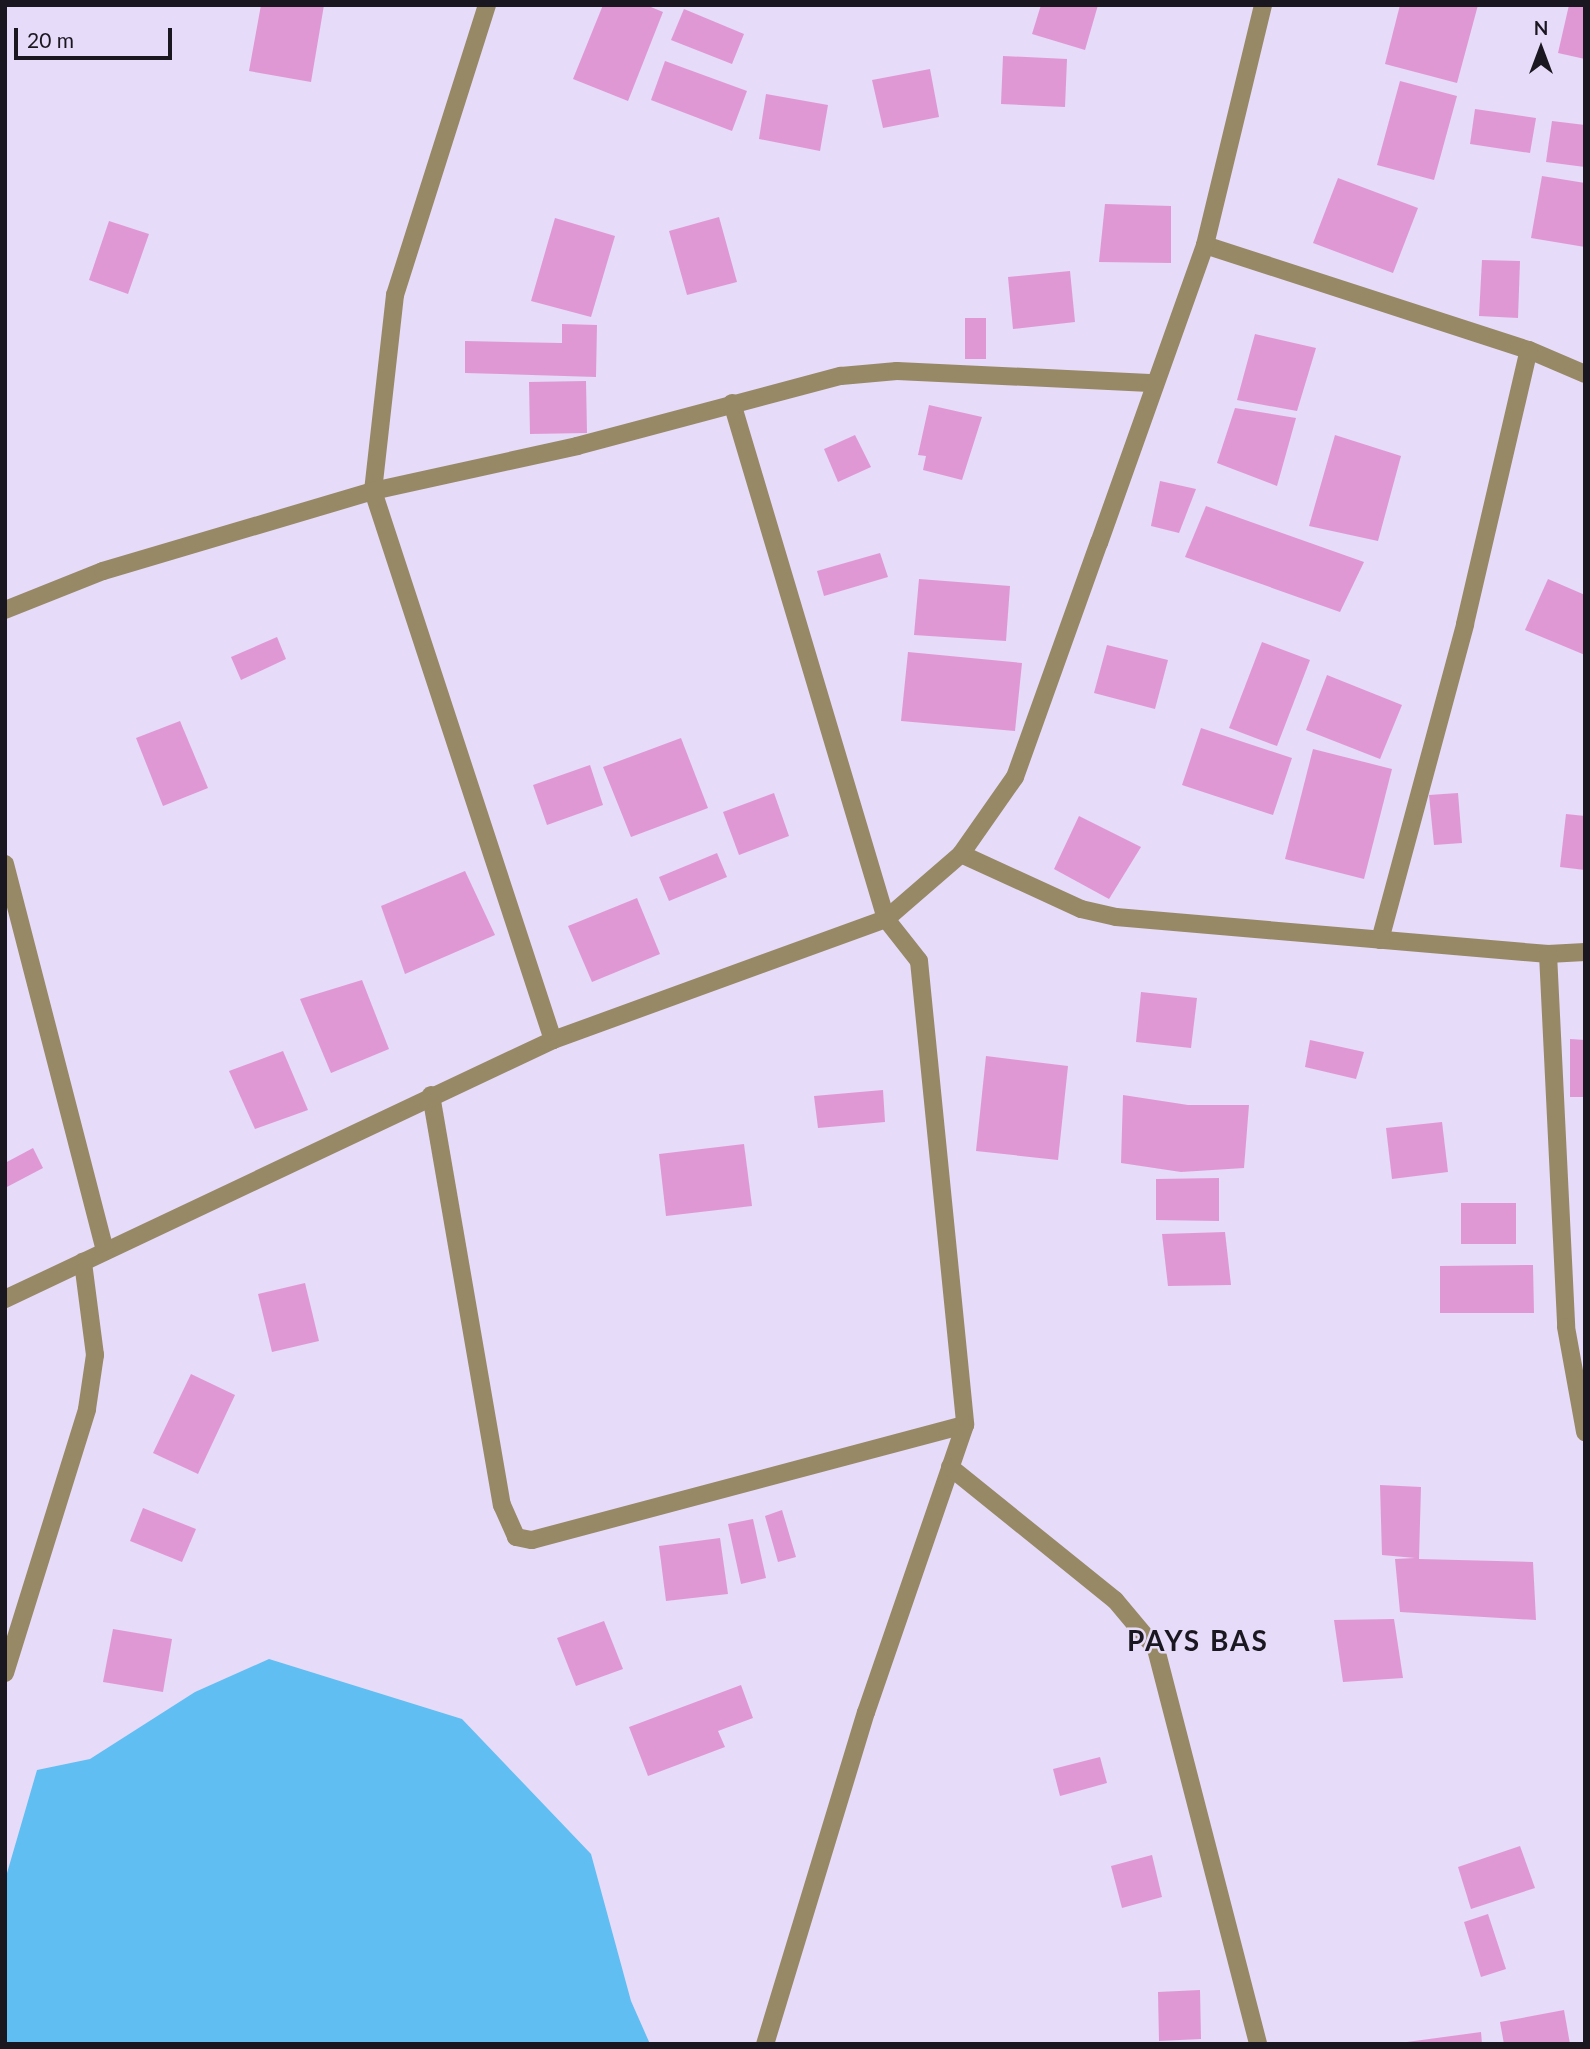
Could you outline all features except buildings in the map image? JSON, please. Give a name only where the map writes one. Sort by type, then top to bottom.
[{"type":"street","points":[[487,5],[395,295],[373,491],[553,1040]]},
{"type":"street","points":[[5,1299],[553,1040],[886,919],[961,854],[1015,777],[1205,244],[1263,5]]},
{"type":"street","points":[[1205,244],[1529,350],[1585,374]]},
{"type":"street","points":[[1380,940],[1465,624],[1529,350]]},
{"type":"street","points":[[5,610],[103,571],[373,491],[577,446],[841,376],[897,371],[1155,383]]},
{"type":"street","points":[[732,403],[886,919],[909,942],[923,982],[965,1424],[866,1712],[765,2044]]},
{"type":"street","points":[[961,854],[1097,913],[1548,954],[1585,951]]},
{"type":"street","points":[[5,864],[105,1251]]},
{"type":"street","points":[[1548,954],[1566,1327],[1585,1432]]},
{"type":"street","points":[[431,1096],[502,1505],[516,1538],[532,1540],[965,1424]]},
{"type":"street","points":[[5,1673],[92,1382],[94,1355],[83,1262]]},
{"type":"street","points":[[950,1467],[1115,1600],[1156,1649],[1258,2044]]},
{"type":"water","points":[[269,1659],[462,1719],[591,1854],[631,2001],[650,2044],[5,2044],[5,1880],[37,1770],[90,1759],[195,1692]]},
{"type":"district","name":"PAYS BAS","points":[[1198,1640]]}]
